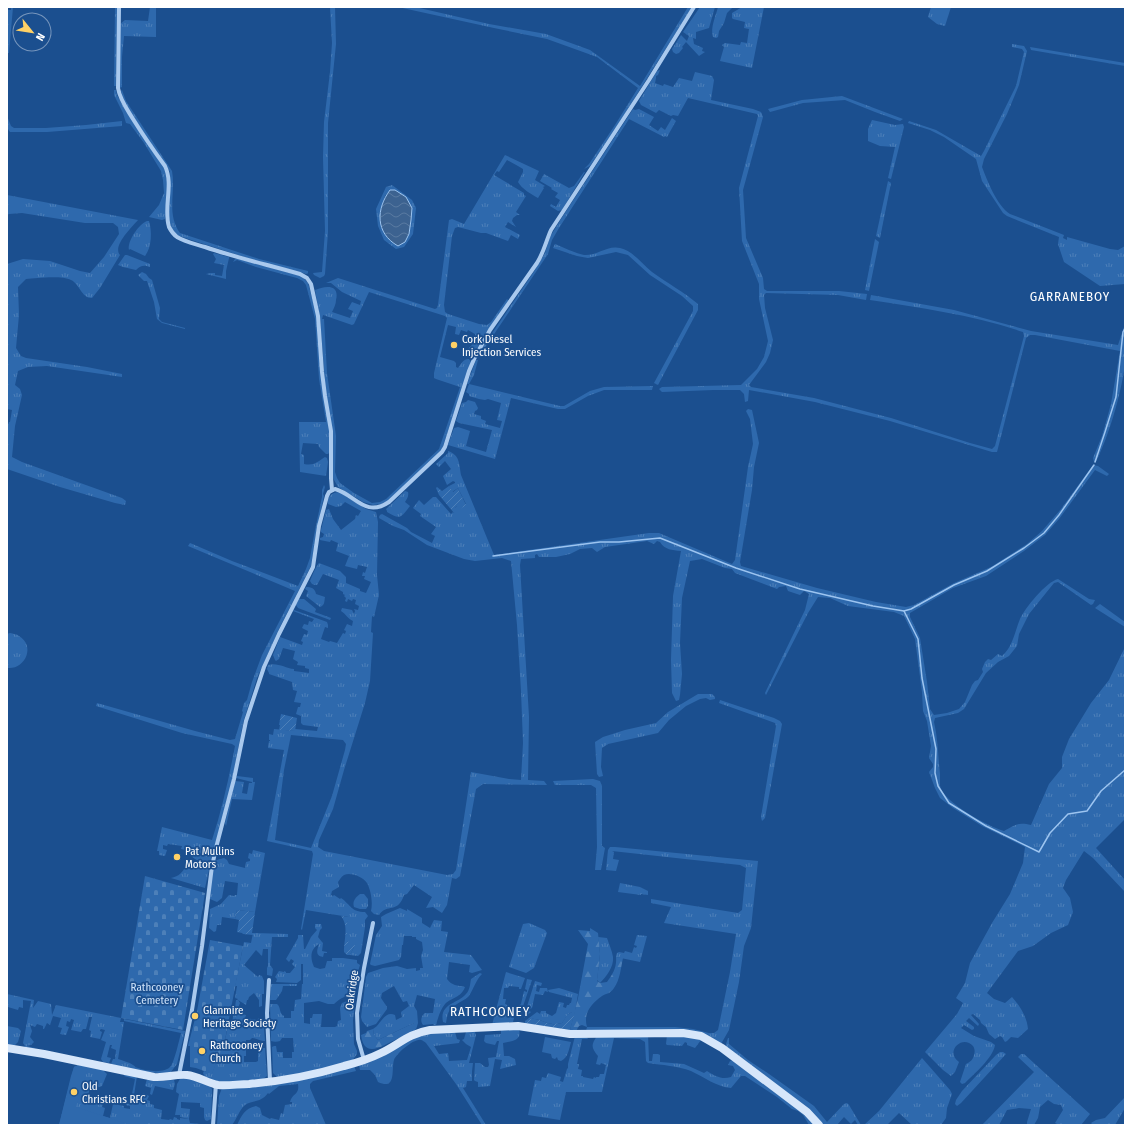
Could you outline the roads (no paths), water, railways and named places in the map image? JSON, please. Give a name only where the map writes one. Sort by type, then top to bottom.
[{"type":"street","points":[[119,7],[119,94],[134,122],[165,166],[168,173],[168,222],[171,232],[179,238],[212,250],[300,274],[307,278],[311,284],[318,316],[322,372],[331,431],[332,490],[327,496],[321,519],[313,567],[262,673],[246,721],[234,779],[216,844],[192,1010],[179,1075]]},
{"type":"street","points":[[332,490],[339,490],[366,506],[372,508],[381,507],[389,502],[442,452],[474,359],[484,341],[537,263],[543,252],[551,230],[634,103],[694,7]]},
{"type":"street","name":"Oakridge","points":[[364,1060],[358,1040],[357,1013],[373,923]]},
{"type":"street","points":[[268,980],[267,1013],[270,1082]]},
{"type":"street","points":[[7,1048],[154,1077],[179,1075],[193,1076],[216,1084],[234,1085],[270,1082],[313,1075],[380,1054],[413,1034],[440,1029],[474,1029],[518,1026],[570,1034],[687,1033],[701,1036],[722,1048],[807,1112],[819,1125]]},
{"type":"street","points":[[214,1125],[216,1084]]},
{"type":"water","points":[[390,190],[395,190],[406,197],[412,208],[409,234],[405,242],[398,246],[390,241],[385,234],[380,220],[382,205]]},
{"type":"waterway","points":[[1095,462],[1116,397],[1123,332],[1125,328]]},
{"type":"waterway","points":[[493,556],[600,542],[619,542],[660,538],[736,568],[800,589],[873,606],[904,611],[911,609],[954,585],[987,571],[1024,548],[1044,533],[1059,515],[1094,465]]},
{"type":"waterway","points":[[904,611],[918,639],[922,678],[936,749],[935,773],[938,786],[949,803],[986,826],[1039,852],[1050,833],[1068,814],[1087,811],[1101,791],[1125,770]]},
{"type":"place","name":"Cork Diesel Injection Services","points":[[454,345]]},
{"type":"place","name":"Pat Mullins Motors","points":[[177,857]]},
{"type":"place","name":"Glanmire Heritage Society","points":[[195,1016]]},
{"type":"place","name":"Rathcooney Church","points":[[202,1051]]},
{"type":"place","name":"Old Christians RFC","points":[[74,1092]]},
{"type":"district","name":"GARRANEBOY","points":[[1070,296]]},
{"type":"district","name":"RATHCOONEY","points":[[490,1011]]},
{"type":"park label","name":"Rathcooney Cemetery","points":[[157,993]]}]
